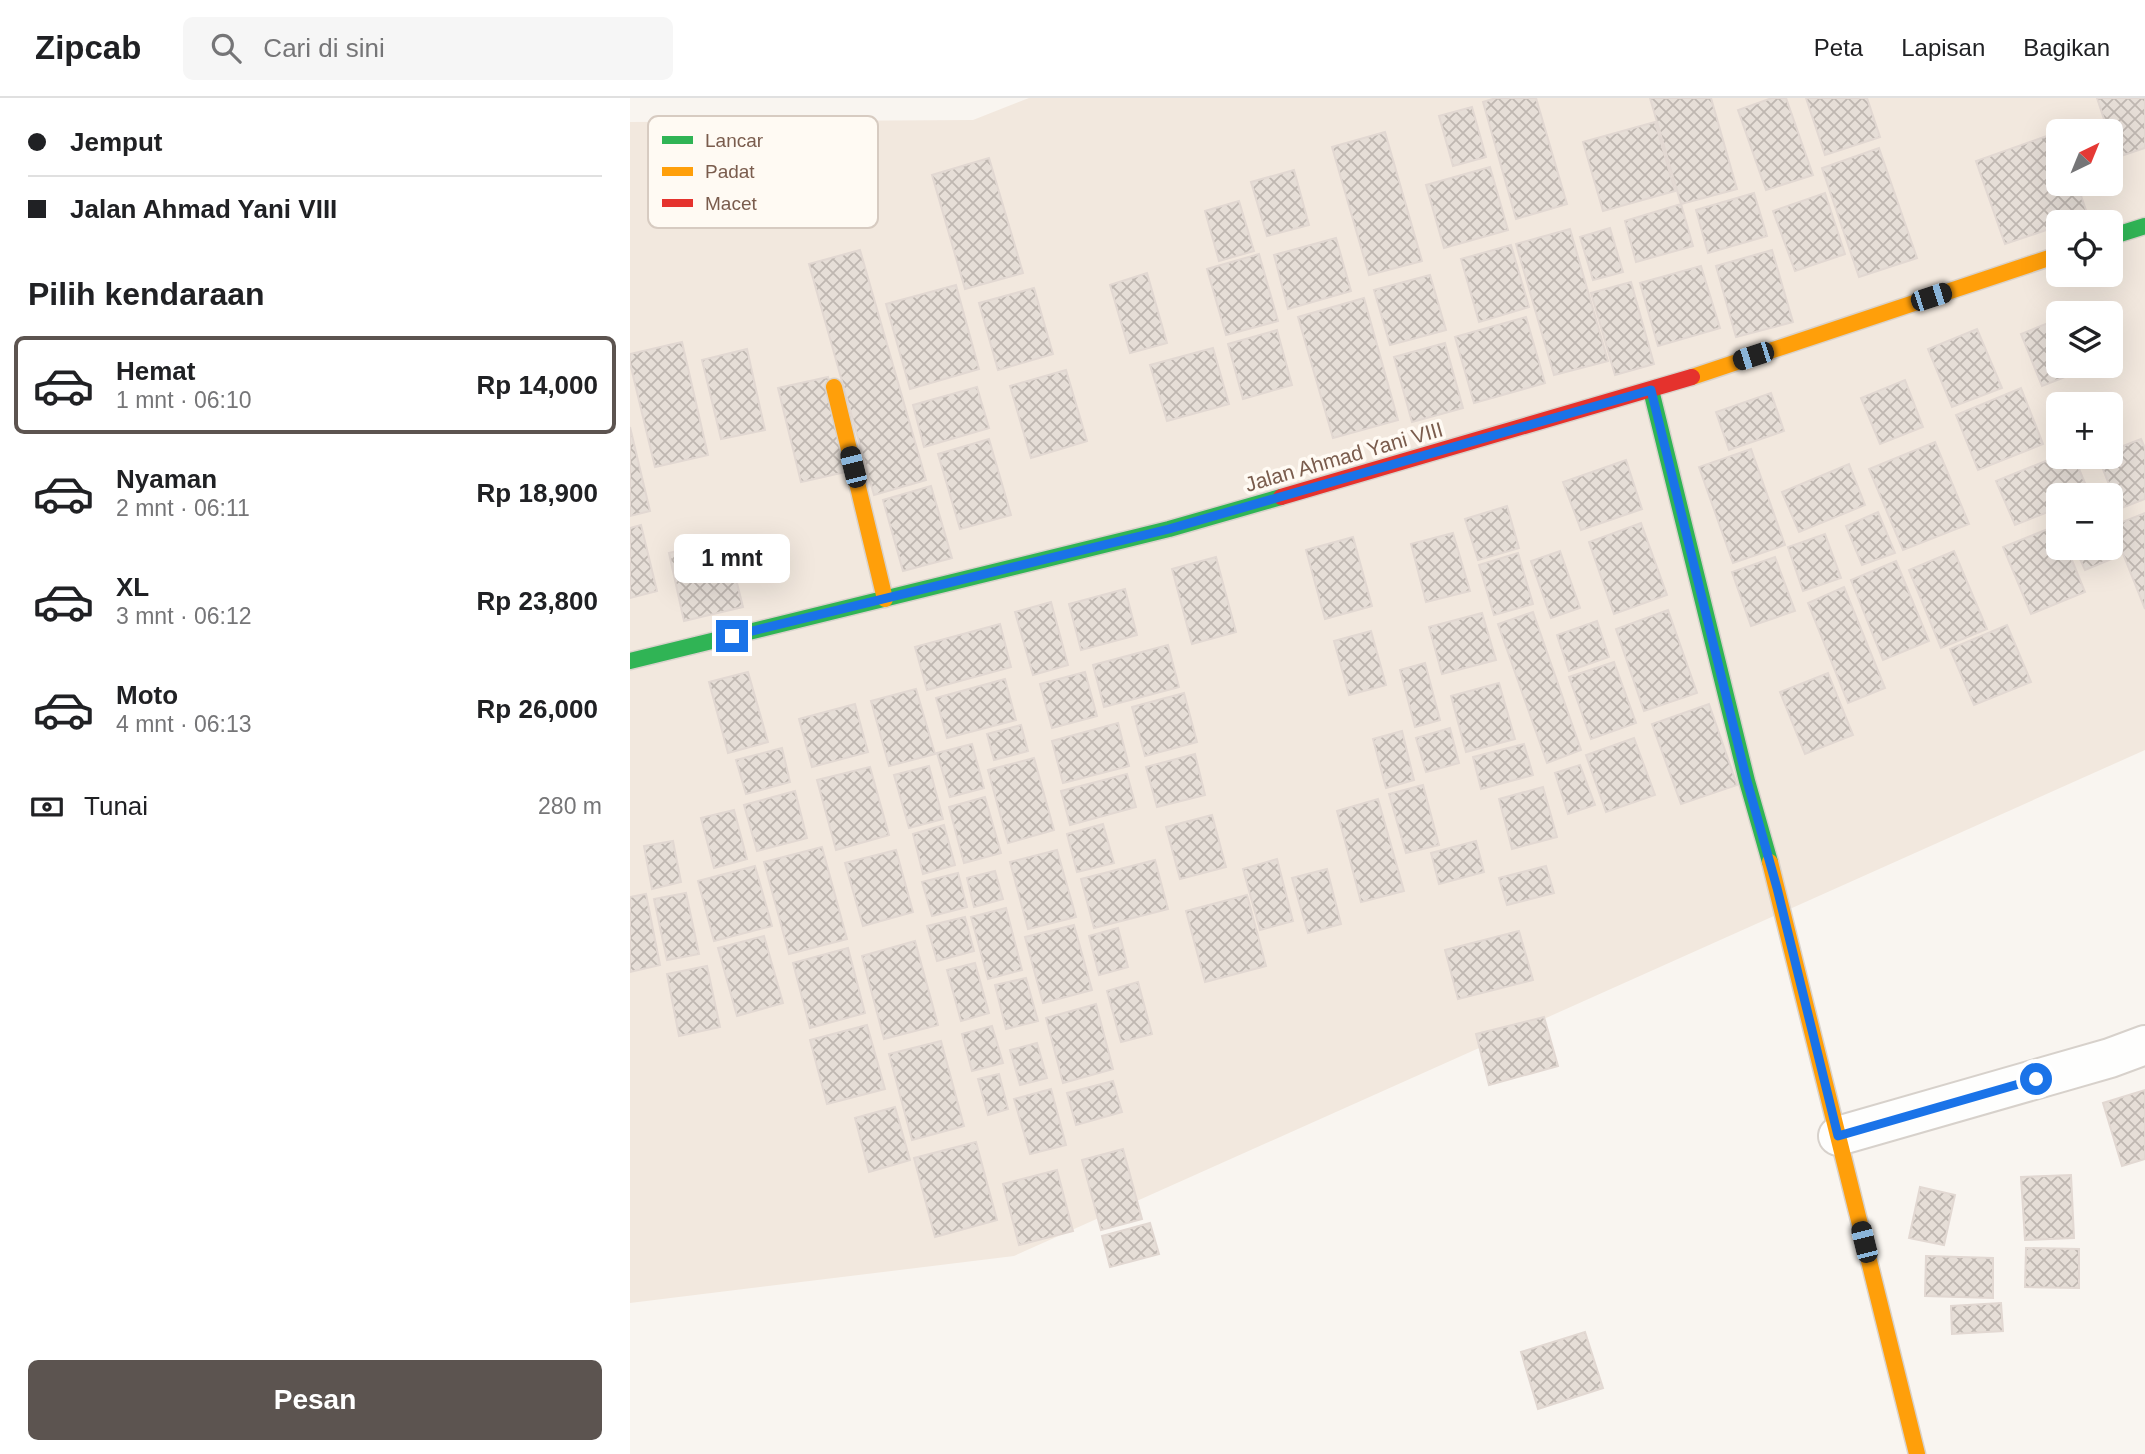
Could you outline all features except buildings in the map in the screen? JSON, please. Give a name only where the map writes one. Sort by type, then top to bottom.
[{"type":"street","points":[[2123,233],[2145,226]]},
{"type":"street","name":"Jalan Ahmad Yani VIII","points":[[630,661],[1169,529],[1651,390],[2046,259]]},
{"type":"street","points":[[834,387],[886,599]]},
{"type":"street","points":[[1651,390],[1917,1454]]},
{"type":"street","points":[[1838,1136],[2110,1058],[2145,1045]]},
{"type":"shaded area","points":[[1029,98],[2145,98],[2145,750],[1014,1256],[630,1303],[630,122],[648,122],[648,228],[878,228],[878,121],[973,120]]},
{"type":"traffic: fast","points":[[2123,233],[2145,226]]},
{"type":"traffic: fast","points":[[1651,390],[1747,781],[1770,862]]},
{"type":"traffic: fast","points":[[630,661],[1169,529],[1281,497]]},
{"type":"traffic: slow","points":[[1692,377],[2046,259]]},
{"type":"traffic: slow","points":[[834,387],[885,599]]},
{"type":"traffic: slow","points":[[1770,862],[1917,1454]]},
{"type":"traffic: jam","points":[[1281,497],[1692,377]]},
{"type":"route","points":[[732,636],[1169,529],[1651,390],[1838,1136],[2036,1079]]}]
